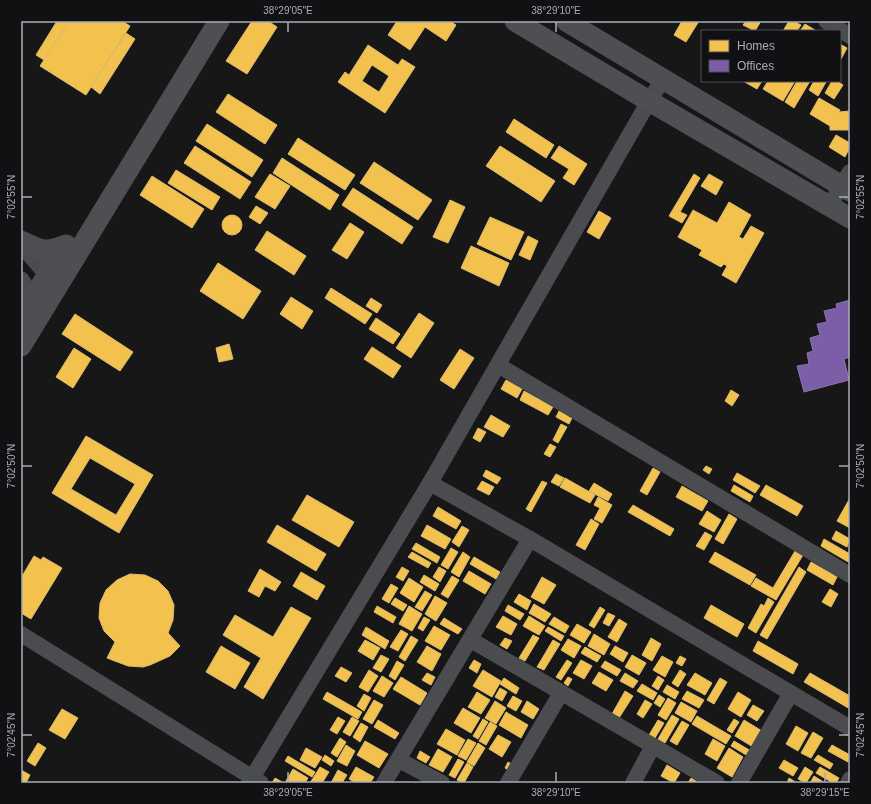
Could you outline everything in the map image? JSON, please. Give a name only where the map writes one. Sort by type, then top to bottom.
[{"type":"main road","points":[[52,281],[66,245],[99,193],[202,21]]},
{"type":"main road","points":[[21,346],[38,303],[219,21]]},
{"type":"main road","points":[[566,21],[663,79],[847,183]]},
{"type":"main road","points":[[526,24],[649,101],[850,218]]},
{"type":"main road","points":[[21,241],[42,250],[54,250],[66,245]]},
{"type":"main road","points":[[21,316],[38,303]]},
{"type":"street","points":[[826,21],[840,30]]},
{"type":"street","points":[[841,30],[850,36]]},
{"type":"street","points":[[21,634],[254,781],[430,483],[663,79]]},
{"type":"street","points":[[829,206],[847,183]]},
{"type":"street","points":[[21,245],[52,281]]},
{"type":"street","points":[[21,280],[38,303]]},
{"type":"street","points":[[498,365],[850,575]]},
{"type":"street","points":[[430,483],[530,539],[850,728]]},
{"type":"street","points":[[384,783],[530,539]]},
{"type":"street","points":[[470,640],[717,783]]},
{"type":"street","points":[[508,783],[561,693]]},
{"type":"street","points":[[739,783],[791,693]]},
{"type":"street","points":[[633,783],[653,746]]},
{"type":"street","points":[[399,760],[442,783]]},
{"type":"street","points":[[848,783],[850,779]]},
{"type":"building: Homes","points":[[57,21],[69,21],[44,60],[36,55]]},
{"type":"building: Homes","points":[[69,21],[122,21],[130,26],[86,95],[40,66]]},
{"type":"building: Homes","points":[[252,21],[268,21],[277,27],[247,74],[226,61]]},
{"type":"building: Homes","points":[[397,21],[450,21],[456,25],[446,41],[425,27],[410,50],[388,35]]},
{"type":"building: Homes","points":[[682,21],[699,21],[686,42],[674,35]]},
{"type":"building: Homes","points":[[746,21],[761,21],[756,30],[743,25]]},
{"type":"building: Homes","points":[[789,21],[793,21],[801,25],[798,30],[784,30]]},
{"type":"building: Homes","points":[[805,24],[815,30],[801,30]]},
{"type":"building: Homes","points":[[126,33],[135,39],[100,94],[91,87]]},
{"type":"building: Homes","points":[[368,45],[398,65],[402,59],[415,67],[385,113],[338,82],[345,72],[349,75]],"holes":[[[372,65],[389,76],[379,92],[362,81]]]},
{"type":"building: Homes","points":[[841,45],[847,48],[841,59]]},
{"type":"building: Homes","points":[[745,82],[761,82],[757,89]]},
{"type":"building: Homes","points":[[767,82],[794,82],[783,101],[763,89]]},
{"type":"building: Homes","points":[[796,82],[809,82],[794,108],[785,102]]},
{"type":"building: Homes","points":[[813,82],[826,82],[818,96],[809,90]]},
{"type":"building: Homes","points":[[831,82],[838,82],[843,85],[834,99],[825,93]]},
{"type":"building: Homes","points":[[228,94],[277,125],[265,144],[216,112]]},
{"type":"building: Homes","points":[[819,98],[840,110],[839,112],[850,111],[850,130],[830,130],[830,126],[810,114]]},
{"type":"building: Homes","points":[[514,119],[554,145],[546,158],[506,132]]},
{"type":"building: Homes","points":[[207,124],[263,160],[252,177],[196,141]]},
{"type":"building: Homes","points":[[836,135],[850,143],[850,147],[845,157],[829,147]]},
{"type":"building: Homes","points":[[298,138],[355,175],[345,190],[288,154]]},
{"type":"building: Homes","points":[[195,146],[251,182],[240,199],[184,163]]},
{"type":"building: Homes","points":[[500,146],[555,181],[541,202],[486,166]]},
{"type":"building: Homes","points":[[559,146],[587,164],[574,185],[563,178],[569,169],[551,158]]},
{"type":"building: Homes","points":[[282,158],[339,195],[330,210],[273,173]]},
{"type":"building: Homes","points":[[374,162],[432,200],[418,220],[360,183]]},
{"type":"building: Homes","points":[[176,170],[220,197],[212,210],[168,183]]},
{"type":"building: Homes","points":[[270,174],[290,186],[275,209],[255,197]]},
{"type":"building: Homes","points":[[694,174],[700,178],[680,212],[687,215],[682,223],[669,216]]},
{"type":"building: Homes","points":[[709,174],[723,182],[716,195],[701,186]]},
{"type":"building: Homes","points":[[152,176],[204,209],[192,228],[140,195]]},
{"type":"building: Homes","points":[[353,188],[413,227],[402,244],[342,205]]},
{"type":"building: Homes","points":[[450,200],[465,207],[448,243],[433,237]]},
{"type":"building: Homes","points":[[729,202],[751,215],[739,237],[743,239],[751,226],[764,233],[736,283],[722,275],[727,266],[724,264],[721,267],[699,255],[702,250],[678,237],[693,210],[717,223]]},
{"type":"building: Homes","points":[[256,206],[268,213],[260,224],[249,217]]},
{"type":"building: Homes","points":[[599,211],[611,218],[599,239],[587,232]]},
{"type":"building: Homes","points":[[232,215],[239,218],[242,225],[239,232],[232,235],[225,232],[222,225],[225,218]]},
{"type":"building: Homes","points":[[490,217],[524,232],[511,260],[477,244]]},
{"type":"building: Homes","points":[[350,223],[364,232],[347,259],[332,250]]},
{"type":"building: Homes","points":[[267,231],[306,256],[294,275],[255,250]]},
{"type":"building: Homes","points":[[528,236],[538,241],[530,260],[519,255]]},
{"type":"building: Homes","points":[[471,246],[509,263],[499,286],[461,268]]},
{"type":"building: Homes","points":[[218,263],[261,291],[243,319],[200,291]]},
{"type":"building: Homes","points":[[331,288],[372,314],[365,324],[325,298]]},
{"type":"building: Homes","points":[[291,297],[313,311],[302,329],[280,314]]},
{"type":"building: Homes","points":[[371,298],[382,305],[377,313],[366,306]]},
{"type":"building: Homes","points":[[419,313],[434,323],[411,358],[396,348]]},
{"type":"building: Homes","points":[[75,314],[133,352],[120,371],[62,334]]},
{"type":"building: Homes","points":[[376,318],[400,334],[393,344],[369,329]]},
{"type":"building: Homes","points":[[229,344],[233,359],[219,362],[216,348]]},
{"type":"building: Homes","points":[[372,347],[401,366],[393,378],[364,359]]},
{"type":"building: Homes","points":[[74,348],[91,359],[73,388],[56,377]]},
{"type":"building: Homes","points":[[460,349],[474,358],[454,389],[440,380]]},
{"type":"building: Homes","points":[[506,380],[522,389],[517,398],[501,389]]},
{"type":"building: Homes","points":[[731,390],[739,395],[732,406],[725,401]]},
{"type":"building: Homes","points":[[524,391],[553,407],[548,415],[520,400]]},
{"type":"building: Homes","points":[[559,411],[572,418],[569,424],[556,417]]},
{"type":"building: Homes","points":[[491,415],[510,426],[503,437],[484,427]]},
{"type":"building: Homes","points":[[561,424],[567,427],[558,443],[553,440]]},
{"type":"building: Homes","points":[[478,428],[486,432],[480,442],[473,438]]},
{"type":"building: Homes","points":[[86,436],[153,475],[119,533],[52,493]],"holes":[[[90,458],[135,484],[116,515],[71,489]]]},
{"type":"building: Homes","points":[[550,444],[556,447],[550,457],[544,454]]},
{"type":"building: Homes","points":[[706,466],[712,469],[709,474],[703,470]]},
{"type":"building: Homes","points":[[653,468],[660,472],[647,495],[640,491]]},
{"type":"building: Homes","points":[[486,470],[501,478],[497,484],[483,476]]},
{"type":"building: Homes","points":[[737,473],[760,486],[755,493],[733,480]]},
{"type":"building: Homes","points":[[556,474],[564,478],[559,486],[551,482]]},
{"type":"building: Homes","points":[[565,478],[595,495],[590,503],[560,487]]},
{"type":"building: Homes","points":[[482,481],[494,487],[489,495],[477,489]]},
{"type":"building: Homes","points":[[542,481],[547,483],[531,512],[526,509]]},
{"type":"building: Homes","points":[[594,483],[612,494],[608,501],[589,491]]},
{"type":"building: Homes","points":[[734,485],[753,496],[750,502],[731,491]]},
{"type":"building: Homes","points":[[766,485],[803,506],[797,516],[760,495]]},
{"type":"building: Homes","points":[[682,486],[708,501],[702,511],[676,497]]},
{"type":"building: Homes","points":[[307,495],[354,522],[339,547],[292,520]]},
{"type":"building: Homes","points":[[598,497],[612,505],[602,523],[594,519],[600,508],[594,505]]},
{"type":"building: Homes","points":[[850,498],[850,528],[837,521]]},
{"type":"building: Homes","points":[[633,505],[674,529],[670,536],[628,512]]},
{"type":"building: Homes","points":[[438,507],[461,521],[456,529],[433,516]]},
{"type":"building: Homes","points":[[707,511],[721,520],[714,532],[699,524]]},
{"type":"building: Homes","points":[[729,514],[737,519],[723,544],[715,539]]},
{"type":"building: Homes","points":[[591,519],[599,524],[585,550],[576,545]]},
{"type":"building: Homes","points":[[277,525],[326,554],[316,571],[267,542]]},
{"type":"building: Homes","points":[[427,525],[451,539],[445,549],[421,536]]},
{"type":"building: Homes","points":[[462,526],[469,530],[459,547],[452,542]]},
{"type":"building: Homes","points":[[836,531],[850,539],[847,547],[832,539]]},
{"type":"building: Homes","points":[[705,532],[712,536],[704,550],[696,546]]},
{"type":"building: Homes","points":[[824,539],[850,554],[850,563],[821,546]]},
{"type":"building: Homes","points":[[416,543],[440,557],[437,563],[412,549]]},
{"type":"building: Homes","points":[[451,548],[458,552],[448,569],[441,565]]},
{"type":"building: Homes","points":[[795,551],[803,555],[776,600],[751,586],[756,578],[773,588]]},
{"type":"building: Homes","points":[[412,552],[431,563],[428,568],[408,557]]},
{"type":"building: Homes","points":[[463,552],[470,557],[459,577],[451,572]]},
{"type":"building: Homes","points":[[715,552],[756,575],[750,585],[709,562]]},
{"type":"building: Homes","points":[[34,556],[41,560],[43,557],[62,568],[31,619],[21,613],[21,578]]},
{"type":"building: Homes","points":[[474,557],[500,572],[496,579],[470,564]]},
{"type":"building: Homes","points":[[811,562],[837,577],[833,585],[807,570]]},
{"type":"building: Homes","points":[[402,567],[409,571],[403,581],[396,577]]},
{"type":"building: Homes","points":[[439,567],[446,571],[440,582],[433,577]]},
{"type":"building: Homes","points":[[799,567],[806,572],[767,639],[760,635]]},
{"type":"building: Homes","points":[[260,569],[281,582],[275,591],[265,586],[259,597],[248,591]]},
{"type":"building: Homes","points":[[469,571],[491,584],[485,594],[463,581]]},
{"type":"building: Homes","points":[[301,572],[325,586],[317,600],[293,586]]},
{"type":"building: Homes","points":[[130,574],[145,575],[158,581],[168,591],[174,605],[173,620],[168,633],[180,646],[170,656],[143,667],[128,666],[107,658],[115,642],[104,631],[99,618],[100,603],[106,590],[117,580]]},
{"type":"building: Homes","points":[[424,575],[439,584],[435,591],[420,582]]},
{"type":"building: Homes","points":[[452,576],[459,580],[448,598],[441,594]]},
{"type":"building: Homes","points":[[542,577],[556,585],[544,604],[531,597]]},
{"type":"building: Homes","points":[[409,578],[423,587],[414,602],[400,593]]},
{"type":"building: Homes","points":[[391,584],[398,588],[389,603],[382,599]]},
{"type":"building: Homes","points":[[830,589],[838,594],[831,607],[822,602]]},
{"type":"building: Homes","points":[[425,591],[432,595],[422,611],[415,607]]},
{"type":"building: Homes","points":[[519,594],[531,601],[527,610],[514,602]]},
{"type":"building: Homes","points":[[435,596],[447,603],[436,621],[425,614]]},
{"type":"building: Homes","points":[[395,598],[407,605],[403,611],[391,604]]},
{"type":"building: Homes","points":[[768,598],[774,602],[756,633],[748,628],[761,604],[764,606]]},
{"type":"building: Homes","points":[[534,604],[551,614],[545,622],[529,613]]},
{"type":"building: Homes","points":[[508,605],[524,614],[520,620],[505,611]]},
{"type":"building: Homes","points":[[711,605],[744,624],[737,637],[704,618]]},
{"type":"building: Homes","points":[[377,606],[396,617],[393,623],[374,612]]},
{"type":"building: Homes","points":[[409,606],[422,614],[412,631],[399,624]]},
{"type":"building: Homes","points":[[291,607],[311,618],[263,699],[244,687],[261,658],[223,635],[235,615],[273,637]]},
{"type":"building: Homes","points":[[600,607],[605,610],[594,628],[589,625]]},
{"type":"building: Homes","points":[[608,613],[615,616],[609,626],[603,623]]},
{"type":"building: Homes","points":[[503,616],[517,624],[511,635],[496,627]]},
{"type":"building: Homes","points":[[529,616],[545,626],[539,635],[523,626]]},
{"type":"building: Homes","points":[[424,617],[430,620],[423,631],[418,628]]},
{"type":"building: Homes","points":[[554,617],[569,626],[565,633],[549,624]]},
{"type":"building: Homes","points":[[444,618],[462,629],[458,634],[440,624]]},
{"type":"building: Homes","points":[[619,619],[627,624],[617,642],[608,637]]},
{"type":"building: Homes","points":[[577,624],[591,632],[584,643],[570,635]]},
{"type":"building: Homes","points":[[434,626],[450,635],[441,650],[425,641]]},
{"type":"building: Homes","points":[[366,627],[389,641],[385,649],[362,635]]},
{"type":"building: Homes","points":[[548,627],[564,636],[561,641],[545,631]]},
{"type":"building: Homes","points":[[401,630],[408,634],[398,651],[390,647]]},
{"type":"building: Homes","points":[[594,634],[610,644],[604,655],[588,646]]},
{"type":"building: Homes","points":[[533,635],[539,638],[525,661],[519,658]]},
{"type":"building: Homes","points":[[411,636],[418,640],[405,661],[399,657]]},
{"type":"building: Homes","points":[[505,638],[512,641],[507,649],[500,645]]},
{"type":"building: Homes","points":[[651,638],[661,644],[652,661],[642,655]]},
{"type":"building: Homes","points":[[568,639],[581,646],[574,658],[561,650]]},
{"type":"building: Homes","points":[[365,640],[380,648],[373,660],[358,651]]},
{"type":"building: Homes","points":[[553,640],[560,644],[544,670],[537,667]]},
{"type":"building: Homes","points":[[758,641],[798,664],[793,674],[753,651]]},
{"type":"building: Homes","points":[[221,646],[250,663],[235,689],[206,672]]},
{"type":"building: Homes","points":[[427,646],[441,654],[432,671],[417,662]]},
{"type":"building: Homes","points":[[615,646],[628,653],[623,662],[610,654]]},
{"type":"building: Homes","points":[[585,647],[601,656],[597,662],[581,653]]},
{"type":"building: Homes","points":[[381,655],[389,659],[381,672],[373,668]]},
{"type":"building: Homes","points":[[632,655],[646,663],[639,675],[625,667]]},
{"type":"building: Homes","points":[[662,656],[673,662],[665,677],[653,670]]},
{"type":"building: Homes","points":[[680,656],[686,659],[682,666],[676,663]]},
{"type":"building: Homes","points":[[474,660],[481,664],[477,673],[469,668]]},
{"type":"building: Homes","points":[[567,660],[572,663],[561,680],[556,677]]},
{"type":"building: Homes","points":[[581,660],[592,666],[584,679],[573,673]]},
{"type":"building: Homes","points":[[397,661],[404,665],[395,680],[389,676]]},
{"type":"building: Homes","points":[[605,661],[621,670],[617,676],[601,667]]},
{"type":"building: Homes","points":[[341,667],[352,673],[346,682],[335,676]]},
{"type":"building: Homes","points":[[369,670],[378,676],[368,692],[359,687]]},
{"type":"building: Homes","points":[[483,670],[501,681],[492,697],[473,686]]},
{"type":"building: Homes","points":[[680,670],[686,674],[678,687],[672,683]]},
{"type":"building: Homes","points":[[599,672],[613,680],[606,691],[592,683]]},
{"type":"building: Homes","points":[[427,673],[435,677],[431,685],[422,680]]},
{"type":"building: Homes","points":[[625,673],[638,681],[633,688],[620,681]]},
{"type":"building: Homes","points":[[695,673],[712,683],[705,695],[687,685]]},
{"type":"building: Homes","points":[[810,673],[850,696],[850,709],[804,682]]},
{"type":"building: Homes","points":[[382,676],[393,683],[384,697],[373,691]]},
{"type":"building: Homes","points":[[658,676],[664,680],[658,690],[652,686]]},
{"type":"building: Homes","points":[[401,677],[427,693],[420,705],[393,689]]},
{"type":"building: Homes","points":[[568,677],[572,679],[568,686],[564,683]]},
{"type":"building: Homes","points":[[504,678],[519,688],[516,694],[500,684]]},
{"type":"building: Homes","points":[[720,678],[727,682],[714,704],[707,700]]},
{"type":"building: Homes","points":[[642,684],[657,693],[653,700],[637,691]]},
{"type":"building: Homes","points":[[667,685],[679,692],[675,699],[663,692]]},
{"type":"building: Homes","points":[[500,688],[507,692],[502,701],[495,697]]},
{"type":"building: Homes","points":[[625,691],[633,696],[619,718],[612,714]]},
{"type":"building: Homes","points":[[687,691],[704,700],[699,708],[682,699]]},
{"type":"building: Homes","points":[[327,692],[362,712],[358,719],[323,699]]},
{"type":"building: Homes","points":[[477,692],[490,700],[481,714],[468,707]]},
{"type":"building: Homes","points":[[738,692],[751,700],[741,717],[728,709]]},
{"type":"building: Homes","points":[[364,694],[371,698],[364,711],[357,706]]},
{"type":"building: Homes","points":[[659,695],[665,699],[660,707],[654,703]]},
{"type":"building: Homes","points":[[513,696],[522,701],[516,711],[507,706]]},
{"type":"building: Homes","points":[[668,698],[676,703],[666,720],[658,715]]},
{"type":"building: Homes","points":[[374,700],[383,705],[372,724],[363,719]]},
{"type":"building: Homes","points":[[645,700],[652,704],[643,718],[637,714]]},
{"type":"building: Homes","points":[[495,701],[506,708],[496,724],[485,718]]},
{"type":"building: Homes","points":[[527,701],[539,709],[533,719],[521,712]]},
{"type":"building: Homes","points":[[681,702],[697,711],[691,722],[675,713]]},
{"type":"building: Homes","points":[[753,705],[764,711],[757,721],[747,715]]},
{"type":"building: Homes","points":[[463,708],[480,718],[471,733],[454,723]]},
{"type":"building: Homes","points":[[62,709],[78,718],[65,739],[49,730]]},
{"type":"building: Homes","points":[[506,712],[528,725],[521,738],[499,725]]},
{"type":"building: Homes","points":[[672,715],[679,719],[665,743],[658,739]]},
{"type":"building: Homes","points":[[697,716],[731,736],[726,744],[692,724]]},
{"type":"building: Homes","points":[[338,717],[345,721],[337,734],[330,730]]},
{"type":"building: Homes","points":[[352,717],[359,721],[350,736],[343,732]]},
{"type":"building: Homes","points":[[483,719],[488,722],[478,739],[473,736]]},
{"type":"building: Homes","points":[[734,719],[739,722],[732,733],[727,730]]},
{"type":"building: Homes","points":[[378,720],[399,733],[395,739],[374,727]]},
{"type":"building: Homes","points":[[658,720],[664,723],[655,738],[649,735]]},
{"type":"building: Homes","points":[[744,720],[762,731],[753,747],[735,736]]},
{"type":"building: Homes","points":[[682,721],[689,725],[677,745],[670,741]]},
{"type":"building: Homes","points":[[490,722],[497,726],[486,745],[479,741]]},
{"type":"building: Homes","points":[[361,723],[368,727],[360,742],[353,737]]},
{"type":"building: Homes","points":[[796,726],[808,733],[798,751],[786,744]]},
{"type":"building: Homes","points":[[446,729],[465,740],[457,755],[437,744]]},
{"type":"building: Homes","points":[[813,732],[823,738],[811,758],[801,753]]},
{"type":"building: Homes","points":[[498,735],[511,742],[502,757],[489,749]]},
{"type":"building: Homes","points":[[340,738],[346,742],[337,757],[331,753]]},
{"type":"building: Homes","points":[[468,739],[476,743],[466,760],[458,756]]},
{"type":"building: Homes","points":[[713,739],[725,746],[717,761],[705,754]]},
{"type":"building: Homes","points":[[365,741],[388,754],[379,768],[357,755]]},
{"type":"building: Homes","points":[[734,741],[751,751],[748,756],[731,746]]},
{"type":"building: Homes","points":[[38,743],[46,748],[35,766],[27,761]]},
{"type":"building: Homes","points":[[478,743],[485,748],[474,766],[467,762]]},
{"type":"building: Homes","points":[[346,745],[355,751],[347,766],[337,761]]},
{"type":"building: Homes","points":[[832,745],[850,755],[848,762],[828,751]]},
{"type":"building: Homes","points":[[306,748],[322,757],[315,768],[300,760]]},
{"type":"building: Homes","points":[[729,748],[743,757],[732,777],[717,768]]},
{"type":"building: Homes","points":[[438,749],[452,757],[443,772],[429,765]]},
{"type":"building: Homes","points":[[420,751],[430,757],[426,763],[417,758]]},
{"type":"building: Homes","points":[[325,755],[334,761],[331,766],[322,760]]},
{"type":"building: Homes","points":[[818,755],[833,764],[830,769],[814,760]]},
{"type":"building: Homes","points":[[288,756],[315,772],[312,777],[285,761]]},
{"type":"building: Homes","points":[[458,759],[464,762],[455,778],[449,775]]},
{"type":"building: Homes","points":[[784,760],[798,768],[793,776],[779,768]]},
{"type":"building: Homes","points":[[508,762],[513,765],[510,771],[505,768]]},
{"type":"building: Homes","points":[[467,763],[473,767],[463,783],[457,780]]},
{"type":"building: Homes","points":[[667,765],[680,773],[674,783],[661,776]]},
{"type":"building: Homes","points":[[320,767],[329,772],[322,783],[310,783]]},
{"type":"building: Homes","points":[[356,767],[374,777],[370,783],[356,783],[349,779]]},
{"type":"building: Homes","points":[[805,767],[813,772],[806,783],[798,779]]},
{"type":"building: Homes","points":[[820,767],[839,778],[836,783],[833,783],[816,773]]},
{"type":"building: Homes","points":[[293,769],[308,778],[305,783],[289,783],[286,781]]},
{"type":"building: Homes","points":[[21,770],[30,775],[26,783],[21,783]]},
{"type":"building: Homes","points":[[338,770],[347,775],[342,783],[331,783]]},
{"type":"building: Homes","points":[[814,776],[825,783],[810,783]]},
{"type":"building: Homes","points":[[275,778],[284,783],[272,783]]},
{"type":"building: Homes","points":[[691,778],[699,783],[688,783]]},
{"type":"building: Homes","points":[[789,778],[797,783],[787,783]]},
{"type":"building: Offices","points":[[850,300],[850,357],[844,359],[849,380],[804,392],[797,366],[809,364],[807,353],[813,351],[810,338],[820,335],[817,324],[827,322],[824,311],[837,308],[836,304]]}]
